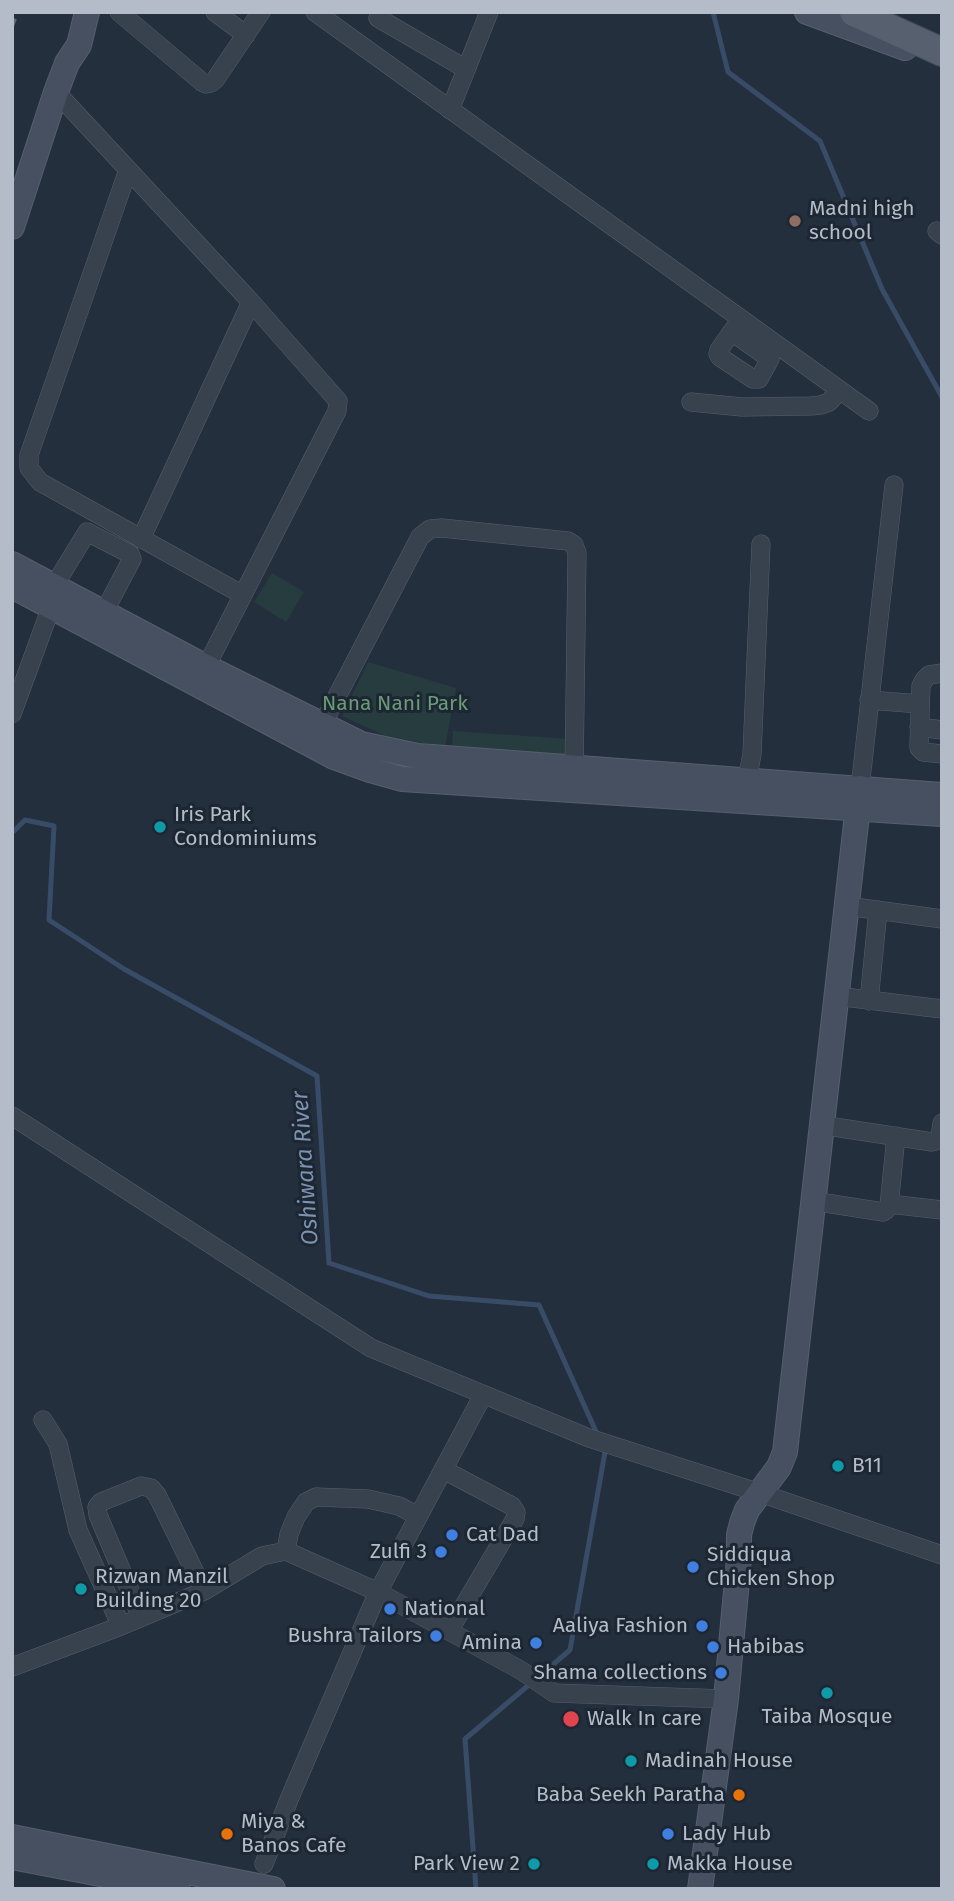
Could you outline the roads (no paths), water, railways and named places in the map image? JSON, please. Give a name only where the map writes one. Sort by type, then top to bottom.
[{"type":"main road","points":[[854,12],[942,52]]},
{"type":"street","points":[[67,63],[64,41],[70,12]]},
{"type":"street","points":[[12,228],[56,92],[67,63],[79,45],[87,12]]},
{"type":"street","points":[[119,12],[206,84],[215,80],[261,12]]},
{"type":"street","points":[[215,12],[246,35]]},
{"type":"street","points":[[315,12],[450,110],[736,326],[869,411]]},
{"type":"street","points":[[450,110],[489,12]]},
{"type":"street","points":[[807,12],[942,61]]},
{"type":"street","points":[[364,48],[380,15],[466,69]]},
{"type":"street","points":[[56,92],[251,302],[338,401],[337,411],[206,667]]},
{"type":"street","points":[[128,170],[29,455],[29,468],[40,482],[243,595]]},
{"type":"street","points":[[141,539],[251,302]]},
{"type":"street","points":[[691,402],[742,407],[811,406],[829,402],[840,390]]},
{"type":"street","points":[[700,1889],[726,1699],[739,1535],[747,1510],[779,1467],[785,1452],[894,485]]},
{"type":"street","points":[[317,735],[420,537],[430,529],[568,541],[574,545],[577,553],[574,779]]},
{"type":"street","points":[[12,713],[56,594],[87,532],[131,554],[132,559],[104,612]]},
{"type":"street","points":[[746,790],[752,754],[761,544]]},
{"type":"street","points":[[12,564],[56,594],[317,735],[500,774],[859,799],[942,814]]},
{"type":"street","points":[[12,586],[56,594],[104,612],[206,667],[317,735]]},
{"type":"street","points":[[942,673],[929,675],[920,686],[919,727],[919,748],[923,752],[942,754]]},
{"type":"street","points":[[869,700],[920,704]]},
{"type":"street","points":[[919,727],[942,730]]},
{"type":"street","points":[[859,799],[942,795]]},
{"type":"street","points":[[847,906],[942,919]]},
{"type":"street","points":[[869,1001],[878,910]]},
{"type":"street","points":[[836,996],[942,1009]]},
{"type":"street","points":[[12,1116],[371,1348],[589,1438],[942,1555]]},
{"type":"street","points":[[821,1125],[936,1141],[940,1137],[942,1123]]},
{"type":"street","points":[[813,1201],[883,1212],[886,1210],[896,1136]]},
{"type":"street","points":[[889,1203],[942,1210]]},
{"type":"street","points":[[12,1857],[153,1879],[263,1882],[290,1797],[378,1592],[483,1395]]},
{"type":"street","points":[[43,1420],[58,1444],[78,1530],[121,1626]]},
{"type":"street","points":[[444,1470],[512,1506],[516,1512],[449,1631]]},
{"type":"street","points":[[141,1617],[98,1515],[97,1507],[101,1502],[141,1486],[151,1489],[204,1591]]},
{"type":"street","points":[[286,1550],[296,1517],[306,1502],[317,1497],[369,1499],[399,1506],[418,1516]]},
{"type":"street","points":[[12,1667],[204,1591],[262,1556],[286,1550],[378,1592],[522,1671],[554,1693],[726,1699]]},
{"type":"street","points":[[12,1837],[178,1889]]},
{"type":"waterway","points":[[713,12],[728,72],[820,141],[882,289],[942,397]]},
{"type":"waterway","name":"Oshiwara River","points":[[12,833],[25,820],[54,826],[49,920],[124,969],[317,1076],[329,1263],[429,1296],[539,1305],[598,1436]]},
{"type":"waterway","name":"Oshiwara River","points":[[476,1889],[465,1739],[570,1650],[604,1448]]},
{"type":"railway","points":[[12,25],[17,12]]},
{"type":"place","name":"Madni high school","points":[[795,221]]},
{"type":"place","name":"Iris Park Condominiums","points":[[160,827]]},
{"type":"place","name":"B11","points":[[838,1466]]},
{"type":"place","name":"Cat Dad","points":[[452,1535]]},
{"type":"place","name":"Zulfi 3","points":[[441,1552]]},
{"type":"place","name":"Siddiqua Chicken Shop","points":[[693,1567]]},
{"type":"place","name":"Rizwan Manzil Building 20","points":[[81,1589]]},
{"type":"place","name":"National","points":[[390,1609]]},
{"type":"place","name":"Aaliya Fashion","points":[[702,1626]]},
{"type":"place","name":"Bushra Tailors","points":[[436,1636]]},
{"type":"place","name":"Amina","points":[[536,1643]]},
{"type":"place","name":"Habibas","points":[[713,1647]]},
{"type":"place","name":"Shama collections","points":[[721,1673]]},
{"type":"place","name":"Taiba Mosque","points":[[827,1693]]},
{"type":"place","name":"Walk In care","points":[[571,1719]]},
{"type":"place","name":"Madinah House","points":[[631,1761]]},
{"type":"place","name":"Baba Seekh Paratha","points":[[739,1795]]},
{"type":"place","name":"Miya & Banos Cafe","points":[[227,1834]]},
{"type":"place","name":"Lady Hub","points":[[668,1834]]},
{"type":"place","name":"Park View 2","points":[[534,1864]]},
{"type":"place","name":"Makka House","points":[[653,1864]]},
{"type":"park label","name":"Nana Nani Park","points":[[395,704]]}]
